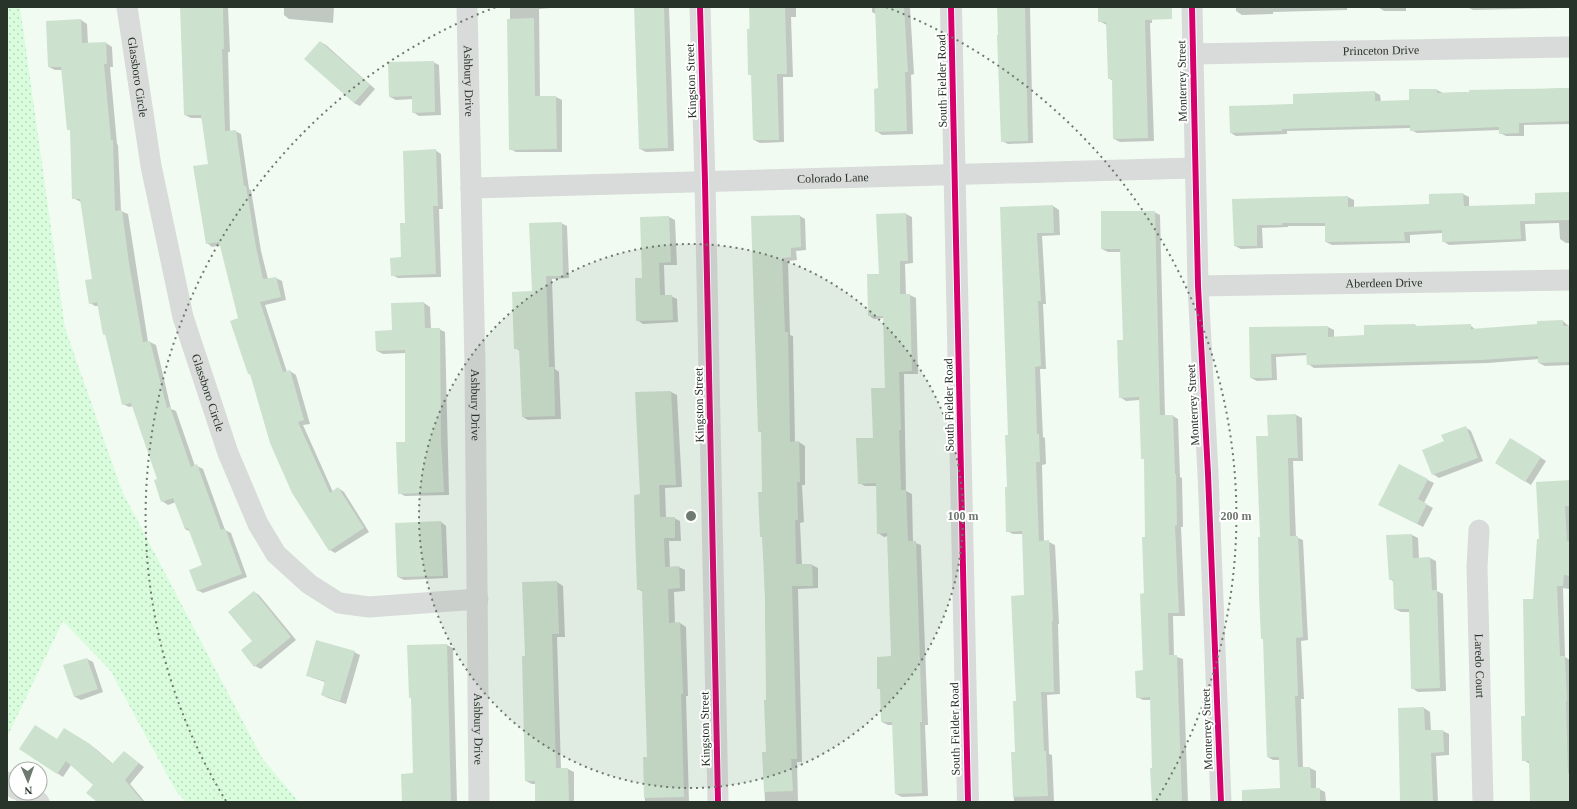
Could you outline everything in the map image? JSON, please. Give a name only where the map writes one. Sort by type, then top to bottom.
[{"type":"street","name":"Glassboro Circle","points":[[127,7],[151,166],[183,317],[228,453],[258,524],[276,554],[309,584],[339,602],[369,607],[478,600]]},
{"type":"street","name":"Ashbury Drive","points":[[467,7],[476,365],[479,802]]},
{"type":"street","name":"Kingston Street","points":[[700,7],[718,802]]},
{"type":"street","name":"South Fielder Road","points":[[951,7],[968,802]]},
{"type":"street","name":"Monterrey Street","points":[[1192,7],[1194,168],[1198,286],[1208,474],[1221,802]]},
{"type":"street","name":"Princeton Drive","points":[[1192,54],[1570,47]]},
{"type":"street","name":"Colorado Lane","points":[[471,188],[1194,168]]},
{"type":"street","name":"Aberdeen Drive","points":[[1198,286],[1570,280]]},
{"type":"street","name":"Laredo Court","points":[[1479,530],[1477,567],[1483,802]]},
{"type":"green space","points":[[7,7],[20,7],[65,328],[122,491],[262,758],[299,802],[186,802],[176,791],[110,670],[63,621],[7,737]]},
{"type":"building","points":[[180,7],[223,7],[224,49],[222,49],[225,131],[236,130],[244,186],[246,186],[263,279],[276,277],[281,297],[260,302],[283,372],[290,370],[304,420],[298,422],[330,493],[338,487],[364,528],[329,551],[292,493],[270,443],[250,374],[248,374],[230,321],[238,318],[219,242],[206,244],[193,166],[208,164],[201,115],[184,115]]},
{"type":"building","points":[[634,7],[664,7],[668,148],[639,149]]},
{"type":"building","points":[[749,7],[785,7],[787,74],[777,74],[779,140],[753,140],[751,75],[748,75],[747,29],[750,29]]},
{"type":"building","points":[[875,7],[904,7],[908,72],[905,72],[907,131],[875,132],[874,89],[878,88]]},
{"type":"building","points":[[997,7],[1025,7],[1028,141],[1001,142]]},
{"type":"building","points":[[1098,7],[1172,7],[1172,19],[1145,20],[1148,138],[1113,139],[1112,79],[1108,79],[1106,22],[1098,22]]},
{"type":"building","points":[[534,18],[535,96],[556,96],[557,149],[509,150],[507,19]]},
{"type":"building","points":[[81,19],[82,43],[106,42],[107,64],[104,64],[111,140],[113,140],[115,211],[122,210],[129,263],[143,342],[150,341],[167,408],[170,407],[191,467],[197,464],[221,530],[225,528],[242,574],[197,591],[189,570],[202,565],[188,528],[185,529],[173,498],[161,502],[154,480],[157,479],[131,403],[122,405],[105,334],[103,335],[97,302],[89,304],[85,280],[92,279],[80,199],[72,199],[70,130],[67,130],[61,67],[48,67],[46,21]]},
{"type":"building","points":[[320,41],[370,85],[354,103],[304,59]]},
{"type":"building","points":[[434,61],[435,112],[412,113],[412,96],[389,97],[388,62]]},
{"type":"building","points":[[1570,88],[1570,121],[1519,123],[1519,133],[1499,134],[1499,127],[1410,131],[1410,125],[1282,129],[1282,131],[1230,133],[1229,106],[1293,104],[1293,94],[1375,91],[1375,101],[1409,100],[1409,89],[1437,89],[1437,93],[1469,92],[1469,90]]},
{"type":"building","points":[[436,149],[438,206],[433,206],[436,274],[391,276],[390,258],[401,257],[400,223],[405,223],[403,151]]},
{"type":"building","points":[[1570,192],[1570,220],[1520,221],[1521,239],[1442,242],[1442,230],[1404,232],[1405,241],[1325,242],[1325,223],[1282,223],[1282,225],[1257,225],[1257,246],[1234,246],[1232,199],[1348,196],[1348,207],[1429,204],[1429,194],[1463,193],[1464,206],[1535,204],[1535,193]]},
{"type":"building","points":[[1053,205],[1054,233],[1037,233],[1041,301],[1038,301],[1041,366],[1035,367],[1037,434],[1039,434],[1040,462],[1036,462],[1039,541],[1049,540],[1053,621],[1054,692],[1041,692],[1048,796],[1013,797],[1011,752],[1015,752],[1013,701],[1016,701],[1011,596],[1024,595],[1022,531],[1006,532],[1005,487],[1007,487],[1005,435],[1008,435],[1000,207]]},
{"type":"building","points":[[1101,211],[1155,211],[1160,415],[1173,415],[1176,474],[1177,525],[1175,525],[1179,613],[1168,613],[1169,655],[1177,655],[1182,802],[1152,802],[1150,768],[1152,768],[1150,697],[1136,698],[1135,671],[1143,670],[1140,594],[1144,593],[1142,537],[1145,537],[1144,459],[1141,459],[1139,397],[1119,398],[1117,340],[1123,340],[1120,249],[1101,249]]},
{"type":"building","points":[[906,213],[908,261],[900,261],[900,294],[910,294],[912,371],[899,372],[901,430],[899,430],[901,490],[906,490],[908,541],[916,541],[922,722],[920,722],[922,793],[895,794],[892,722],[881,722],[880,689],[877,689],[877,657],[891,656],[887,533],[877,534],[876,483],[858,484],[856,438],[873,438],[871,388],[885,388],[883,316],[868,316],[867,274],[879,274],[876,214]]},
{"type":"building","points":[[800,215],[801,247],[791,248],[791,257],[782,258],[785,332],[788,332],[790,442],[799,441],[800,482],[797,482],[798,520],[795,520],[796,564],[812,564],[813,586],[792,586],[797,759],[791,759],[793,791],[764,792],[762,752],[766,752],[764,700],[766,700],[765,596],[758,492],[762,492],[761,431],[758,432],[751,216]]},
{"type":"building","points":[[669,216],[671,262],[659,263],[660,295],[672,295],[673,320],[636,321],[635,278],[642,278],[640,217]]},
{"type":"building","points":[[562,222],[563,276],[546,276],[549,367],[554,367],[555,416],[522,417],[519,349],[514,349],[512,292],[532,291],[529,223]]},
{"type":"building","points":[[424,302],[425,328],[440,328],[441,441],[444,492],[398,494],[396,442],[405,442],[405,350],[376,351],[375,331],[392,330],[391,303]]},
{"type":"building","points":[[1563,320],[1563,326],[1570,326],[1570,362],[1538,363],[1538,356],[1481,360],[1307,365],[1306,353],[1271,354],[1272,378],[1250,378],[1249,327],[1328,326],[1328,337],[1364,335],[1364,325],[1415,324],[1415,326],[1471,324],[1471,329],[1537,324],[1537,321]]},
{"type":"building","points":[[671,391],[676,485],[659,485],[660,517],[675,517],[675,538],[664,538],[665,567],[679,566],[680,588],[668,589],[669,623],[680,622],[683,694],[681,694],[684,797],[644,798],[643,757],[647,757],[642,590],[637,590],[635,535],[634,495],[640,494],[635,392]]},
{"type":"building","points":[[1296,414],[1298,458],[1288,458],[1290,536],[1298,536],[1303,637],[1296,638],[1298,696],[1295,696],[1298,767],[1310,767],[1311,788],[1320,788],[1320,802],[1242,802],[1242,790],[1280,788],[1279,757],[1267,757],[1263,639],[1261,639],[1259,595],[1258,537],[1260,537],[1256,436],[1268,436],[1267,415]]},
{"type":"building","points":[[1466,426],[1478,458],[1432,475],[1422,450],[1444,441],[1441,435]]},
{"type":"building","points":[[1510,438],[1541,457],[1525,482],[1495,463]]},
{"type":"building","points":[[1399,464],[1428,479],[1418,499],[1427,504],[1417,524],[1378,505]]},
{"type":"building","points":[[1570,480],[1570,506],[1565,506],[1567,541],[1570,541],[1570,576],[1564,575],[1563,586],[1557,586],[1560,656],[1565,656],[1570,802],[1530,802],[1529,761],[1522,761],[1521,716],[1525,716],[1523,599],[1533,599],[1537,539],[1539,539],[1536,482]]},
{"type":"building","points":[[441,521],[443,576],[397,577],[395,523]]},
{"type":"building","points":[[1412,534],[1413,558],[1430,557],[1432,590],[1437,590],[1440,688],[1411,689],[1409,609],[1394,609],[1393,580],[1389,580],[1386,535]]},
{"type":"building","points":[[557,581],[559,634],[552,634],[556,768],[568,768],[569,802],[535,802],[535,781],[525,781],[522,656],[525,656],[522,582]]},
{"type":"building","points":[[254,591],[291,637],[254,667],[241,650],[252,641],[228,612]]},
{"type":"building","points":[[316,640],[355,651],[340,701],[321,695],[325,681],[306,676]]},
{"type":"building","points":[[447,644],[451,802],[402,802],[401,774],[413,773],[411,698],[409,698],[407,645]]},
{"type":"building","points":[[87,658],[98,689],[74,697],[63,665]]},
{"type":"building","points":[[1424,707],[1425,730],[1443,730],[1444,752],[1431,753],[1433,802],[1400,802],[1398,708]]},
{"type":"building","points":[[35,725],[57,739],[64,728],[90,744],[112,764],[124,751],[139,763],[125,780],[143,802],[97,802],[86,793],[93,785],[66,761],[57,774],[48,768],[48,761],[37,761],[19,749]]},
{"type":"cycle path","points":[[700,7],[718,802]]},
{"type":"cycle path","points":[[951,7],[968,802]]},
{"type":"cycle path","points":[[1192,7],[1198,286],[1208,474],[1221,802]]}]
